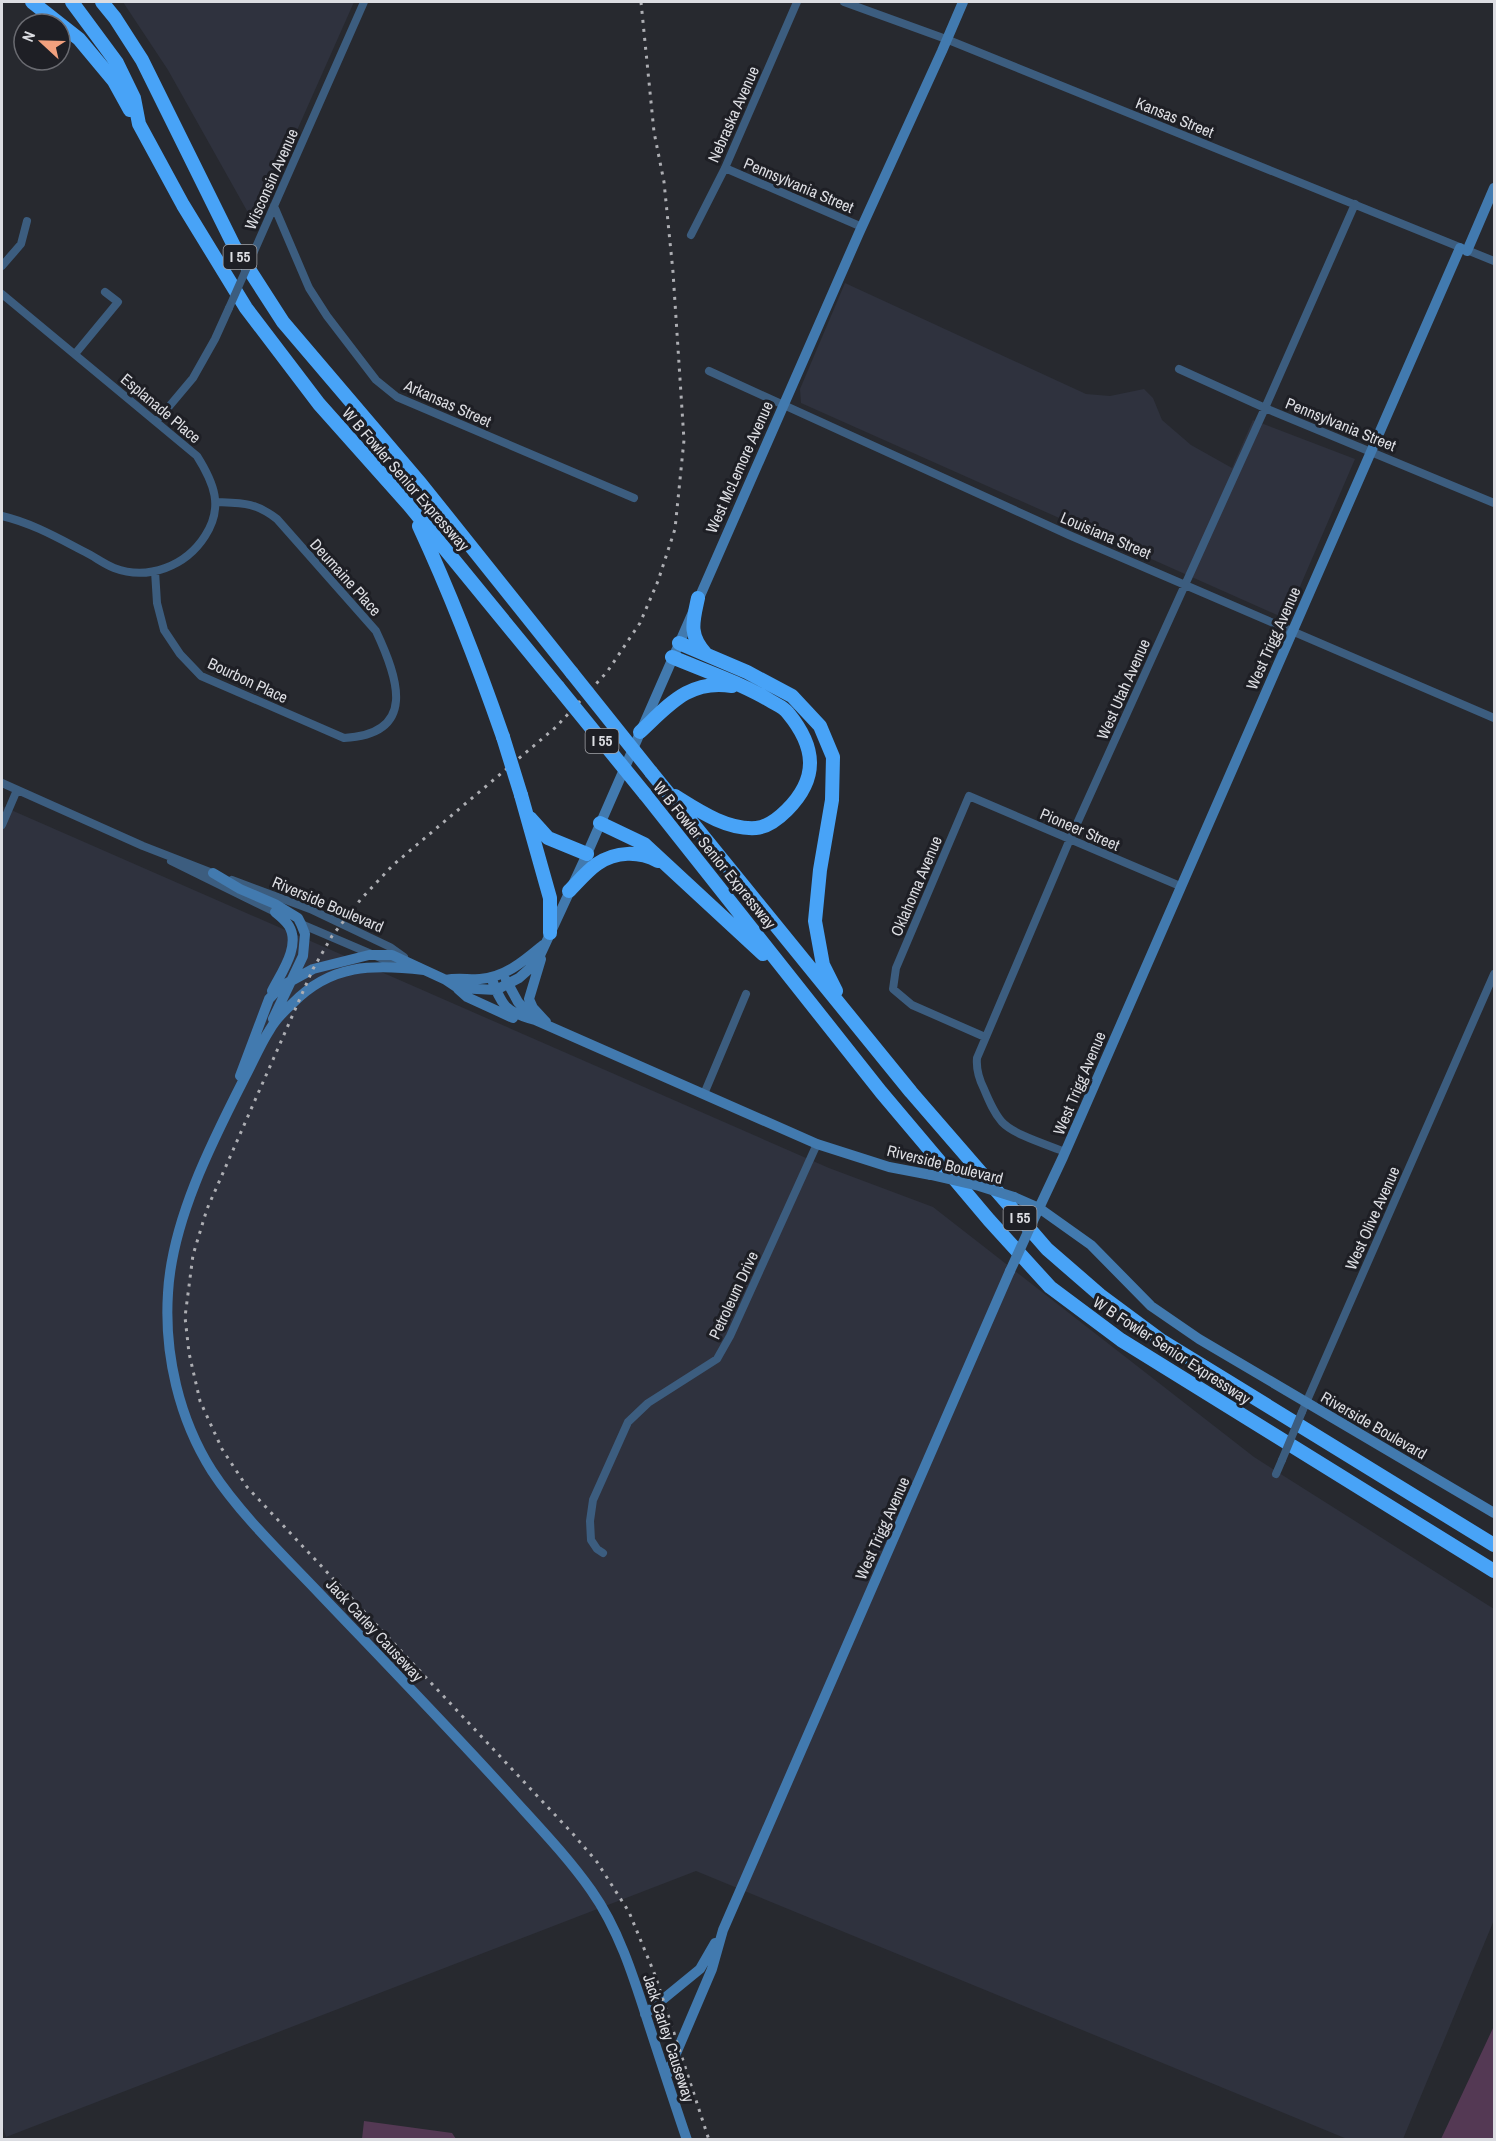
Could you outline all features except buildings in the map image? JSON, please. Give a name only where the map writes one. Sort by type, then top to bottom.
[{"type":"highway","points":[[32,2],[79,39],[114,81],[139,124]]},
{"type":"highway","name":"W B Fowler Senior Expressway","points":[[72,2],[117,63],[134,98],[139,124],[183,205],[246,308],[319,404],[409,505],[645,794],[889,1101],[989,1220],[1050,1287],[1120,1340],[1494,1571]]},
{"type":"highway","name":"W B Fowler Senior Expressway","points":[[102,2],[116,18],[142,60],[234,246],[283,322],[421,484],[848,1014],[1047,1249],[1100,1295],[1162,1341],[1494,1545]]},
{"type":"highway","points":[[409,505],[441,574],[477,662],[527,814],[550,898],[545,944]]},
{"type":"highway","points":[[698,598],[693,632],[697,643],[708,655]]},
{"type":"highway","points":[[679,643],[747,672],[792,696],[820,726],[833,757],[832,800],[820,870],[815,921],[823,965],[848,1014]]},
{"type":"highway","points":[[666,790],[702,813],[731,825],[757,828],[778,819],[799,798],[811,772],[808,744],[787,711],[749,688],[672,657]]},
{"type":"highway","points":[[640,732],[679,696],[700,686],[725,685],[749,688]]},
{"type":"highway","points":[[527,814],[548,838],[587,854]]},
{"type":"highway","points":[[600,823],[644,844],[798,987]]},
{"type":"highway","points":[[569,891],[598,863],[626,853],[647,855],[669,867]]},
{"type":"street","name":"Wisconsin Avenue","points":[[156,422],[194,378],[215,339],[363,2]]},
{"type":"street","name":"Nebraska Avenue","points":[[691,235],[725,168],[797,2]]},
{"type":"street","name":"Kansas Street","points":[[844,2],[946,39],[1494,261]]},
{"type":"street","name":"West McLemore Avenue","points":[[496,990],[533,966],[545,944],[587,854],[783,404],[963,2]]},
{"type":"street","name":"Pennsylvania Street","points":[[725,168],[862,227]]},
{"type":"street","name":"West Trigg Avenue","points":[[723,1930],[1371,450],[1494,188]]},
{"type":"street","name":"West Utah Avenue","points":[[1065,1152],[1003,1124],[995,1113],[976,1066],[985,1037],[1070,839],[1355,204]]},
{"type":"street","name":"Arkansas Street","points":[[274,206],[309,288],[327,316],[376,380],[397,397],[634,498]]},
{"type":"street","points":[[2,266],[21,244],[27,221]]},
{"type":"street","points":[[75,354],[118,302],[105,292]]},
{"type":"street","name":"Esplanade Place","points":[[2,294],[197,456],[210,476],[216,502],[213,525],[198,548],[179,564],[137,573],[114,568],[50,533],[21,520],[2,516]]},
{"type":"street","name":"Pennsylvania Street","points":[[1179,369],[1265,408],[1371,450],[1494,503]]},
{"type":"street","name":"Louisiana Street","points":[[709,371],[1069,535],[1494,718]]},
{"type":"street","name":"Deumaine Place","points":[[216,502],[242,503],[262,508],[277,519],[376,631],[386,653],[397,690],[396,706],[390,721]]},
{"type":"street","name":"Bourbon Place","points":[[154,571],[164,630],[180,654],[201,676],[344,738],[363,737],[379,732],[390,721]]},
{"type":"street","name":"Riverside Boulevard","points":[[2,783],[143,846],[310,909],[390,947],[424,970],[446,980],[467,997],[536,1026],[551,1027]]},
{"type":"street","points":[[2,825],[16,790]]},
{"type":"street","name":"Pioneer Street","points":[[969,796],[1180,886]]},
{"type":"street","name":"Oklahoma Avenue","points":[[969,796],[896,968],[893,989],[912,1005],[985,1037]]},
{"type":"street","name":"Riverside Boulevard","points":[[143,846],[190,872],[275,912],[403,968]]},
{"type":"street","points":[[213,873],[298,918],[305,934],[303,956],[269,1031]]},
{"type":"street","name":"Jack Carley Causeway","points":[[228,1111],[268,999],[293,947],[289,926],[275,912]]},
{"type":"street","name":"West McLemore Avenue","points":[[446,980],[483,979],[503,973],[515,968],[545,944]]},
{"type":"street","points":[[545,944],[529,999],[533,1008],[551,1027]]},
{"type":"street","points":[[268,999],[280,987],[313,969],[375,955],[392,955],[424,970]]},
{"type":"street","name":"Jack Carley Causeway","points":[[424,970],[403,968],[349,970],[323,979],[302,994],[279,1017],[269,1031],[228,1111],[185,1209],[174,1250],[168,1293],[168,1338],[175,1380],[189,1424],[212,1470],[254,1524],[489,1772],[558,1849],[592,1892],[613,1928],[630,1968],[687,2139]]},
{"type":"street","name":"Riverside Boulevard","points":[[503,973],[518,1002],[536,1020]]},
{"type":"street","name":"West Olive Avenue","points":[[1276,1474],[1494,974]]},
{"type":"street","name":"Riverside Boulevard","points":[[491,977],[507,1008],[514,1014],[536,1020],[817,1144],[889,1167],[979,1186],[1039,1208],[1091,1245],[1151,1306],[1199,1339],[1304,1407],[1494,1513]]},
{"type":"street","points":[[458,988],[496,990]]},
{"type":"street","points":[[705,1094],[746,993]]},
{"type":"street","name":"Petroleum Drive","points":[[603,1552],[597,1549],[591,1540],[592,1500],[628,1422],[648,1403],[717,1359],[730,1336],[817,1144]]},
{"type":"street","points":[[645,2014],[700,1969],[723,1930]]},
{"type":"street","points":[[666,2077],[712,1969],[723,1930]]},
{"type":"shaded area","points":[[123,2],[354,2],[255,225],[168,70]]},
{"type":"shaded area","points":[[845,283],[1086,394],[1110,396],[1144,389],[1153,398],[1162,420],[1191,445],[1232,468],[1253,420],[1355,459],[1286,619],[801,403],[800,389]]},
{"type":"shaded area","points":[[2,806],[829,1168],[933,1207],[1254,1457],[1494,1609],[1494,1920],[1403,2139],[1347,2139],[696,1871],[6,2137],[2,2124]]},
{"type":"shaded area","points":[[1494,2026],[1494,2139],[1441,2139]]},
{"type":"shaded area","points":[[364,2121],[452,2133],[456,2139],[362,2139]]},
{"type":"railway","points":[[641,2],[654,132],[664,182],[673,272],[684,440],[675,529],[658,581],[640,623],[607,672],[556,727],[393,865],[361,899],[332,936],[313,969],[207,1209],[193,1255],[185,1317],[189,1353],[200,1401],[222,1449],[247,1487],[573,1834],[597,1862],[629,1912],[655,1975],[709,2140]]}]
